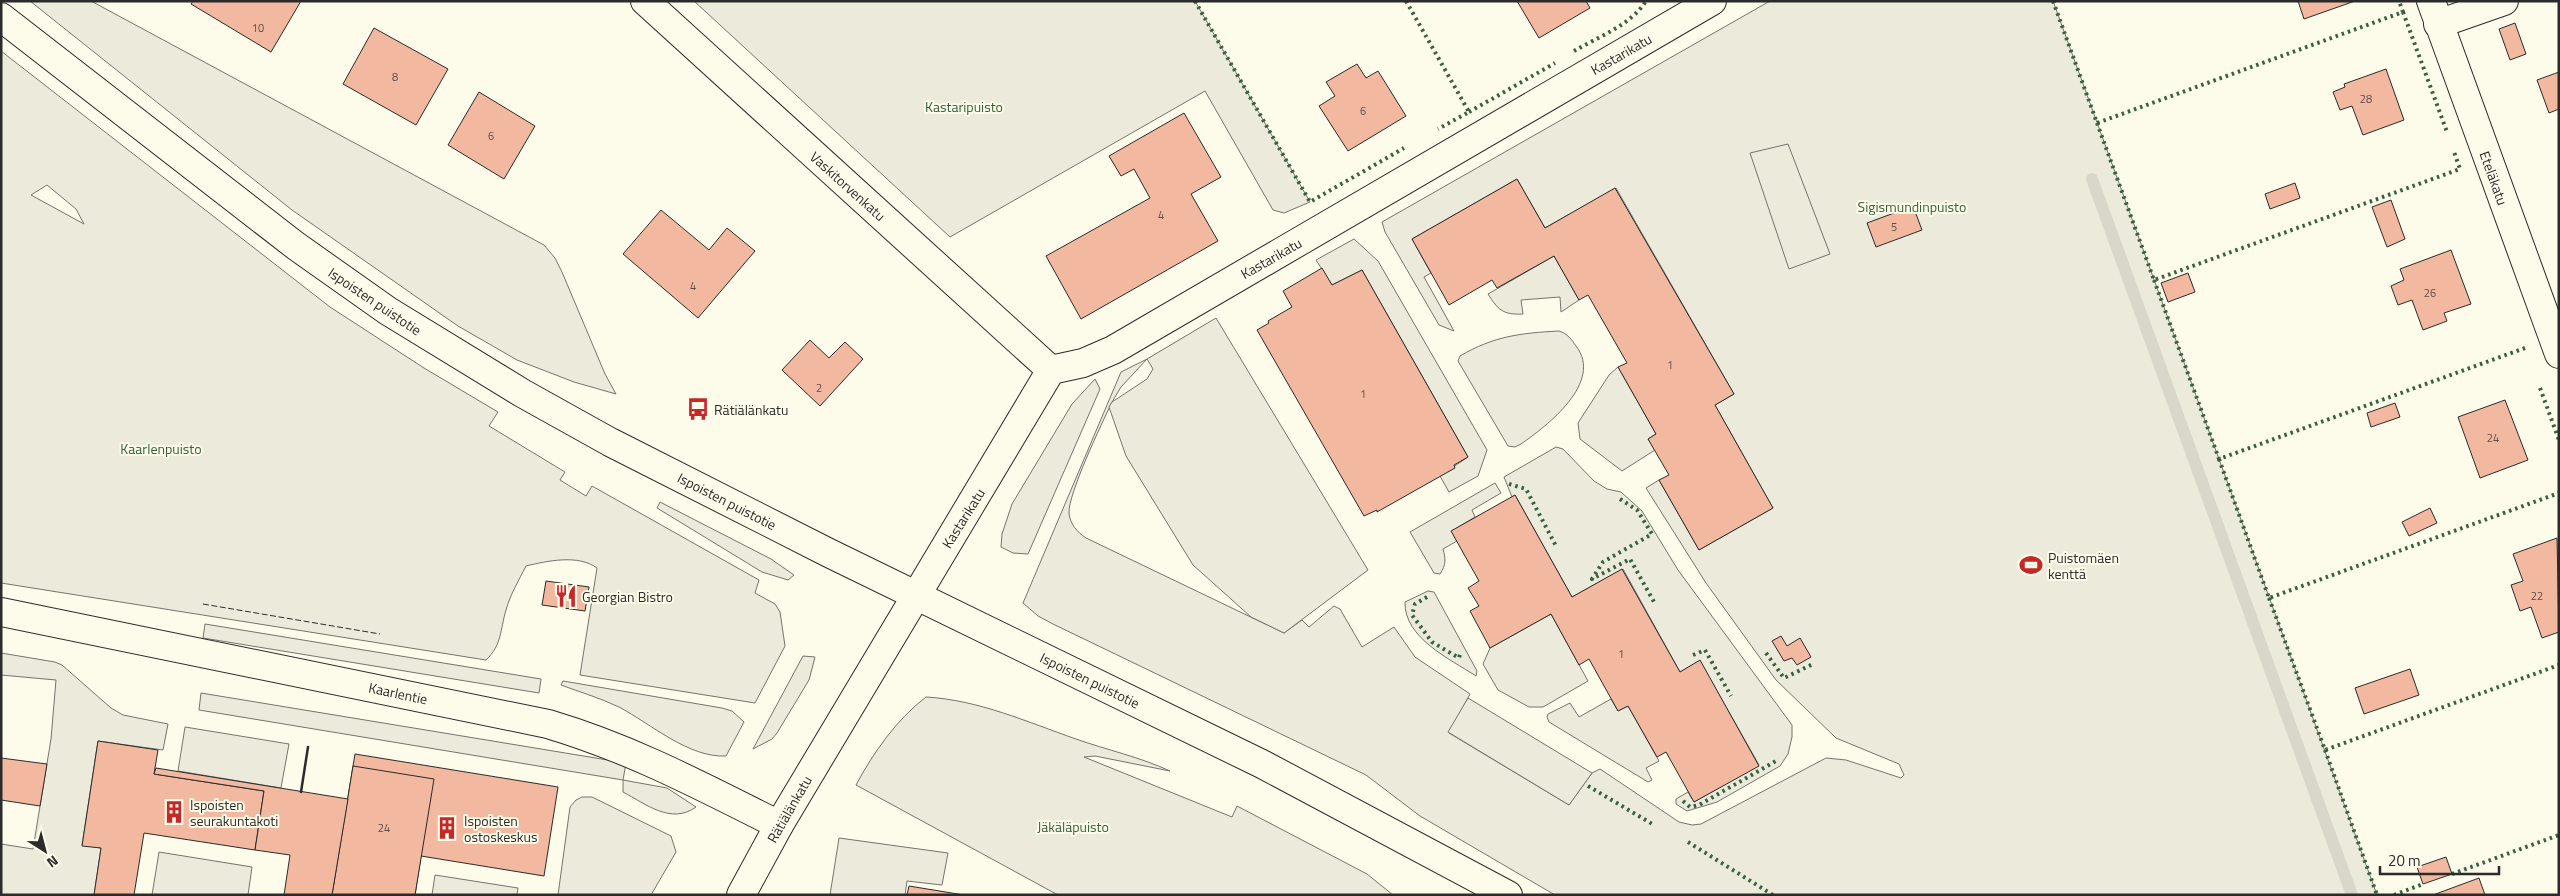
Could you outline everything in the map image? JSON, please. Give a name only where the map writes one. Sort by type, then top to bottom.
[{"type":"street","name":"Vaskitorvenkatu","points":[[645,1],[1051,370]]},
{"type":"street","points":[[2435,13],[2504,1]]},
{"type":"street","name":"Kastarikatu","points":[[915,595],[1051,370],[1083,363],[1113,350],[1696,5]]},
{"type":"street","name":"Eteläkatu","points":[[2435,13],[2550,305],[2559,354]]},
{"type":"street","name":"Ispoisten puistotie","points":[[1,17],[296,246],[388,311],[441,344],[610,442],[915,595],[1262,764],[1508,895]]},
{"type":"street","name":"Rätiälänkatu","points":[[741,895],[779,825],[915,595]]},
{"type":"street","name":"Kaarlentie","points":[[1,612],[548,724],[596,738],[638,754],[779,825]]},
{"type":"green space","points":[[30,1],[91,1],[544,245],[555,258],[562,272],[605,374],[616,394],[574,382],[517,360],[458,326],[292,210]]},
{"type":"green space","name":"Kastaripuisto","points":[[694,1],[1195,1],[1310,202],[1284,213],[1273,210],[1205,91],[950,237]]},
{"type":"green space","name":"Sigismundinpuisto","points":[[1770,1],[2053,1],[2377,895],[1555,895],[1420,816],[1366,775],[1053,624],[1038,616],[1023,603],[1121,372],[1147,359],[1121,387],[1112,402],[1086,458],[1074,491],[1069,513],[1071,521],[1074,527],[1086,538],[1284,633],[1302,620],[1309,627],[1334,606],[1340,609],[1362,647],[1394,627],[1415,657],[1470,694],[1449,733],[1569,805],[1592,773],[1600,769],[1679,822],[1692,825],[1701,824],[1826,758],[1846,760],[1901,778],[1904,775],[1899,764],[1836,738],[1776,680],[1706,583],[1646,488],[1659,480],[1699,550],[1773,508],[1715,405],[1734,394],[1616,188],[1545,228],[1517,179],[1412,239],[1431,273],[1424,277],[1454,331],[1439,325],[1385,232],[1382,222]]},
{"type":"green space","name":"Kaarlenpuisto","points":[[1,51],[330,307],[424,368],[498,412],[489,426],[565,472],[560,480],[586,496],[592,486],[759,580],[755,593],[775,604],[780,612],[785,646],[755,703],[580,675],[597,568],[581,561],[572,560],[526,566],[508,604],[498,643],[486,660],[1,583]],"holes":[[[47,185],[76,209],[84,224],[31,195]]]},
{"type":"green space","points":[[1354,239],[1378,261],[1487,450],[1478,476],[1449,492],[1440,476],[1468,457],[1362,270],[1332,285],[1316,260]]},
{"type":"green space","points":[[1554,256],[1579,300],[1561,312],[1560,297],[1521,300],[1523,314],[1510,314],[1498,308],[1488,294]]},
{"type":"green space","points":[[1559,331],[1571,339],[1583,360],[1583,374],[1578,388],[1569,402],[1544,426],[1521,444],[1515,447],[1508,446],[1458,361],[1460,356],[1472,349],[1496,340],[1532,333]]},
{"type":"green space","points":[[1618,367],[1656,434],[1648,439],[1655,450],[1622,471],[1580,439],[1578,423],[1609,375]]},
{"type":"green space","points":[[1095,379],[1100,389],[1028,554],[1013,553],[1001,547],[1002,534],[1012,504],[1072,404]]},
{"type":"green space","points":[[1556,447],[1563,449],[1594,481],[1607,489],[1621,492],[1642,511],[1678,570],[1792,725],[1792,737],[1788,754],[1780,766],[1717,802],[1687,811],[1676,804],[1676,799],[1688,792],[1694,802],[1759,765],[1700,661],[1680,672],[1623,569],[1572,597],[1515,495],[1512,497],[1504,477]]},
{"type":"green space","points":[[1495,483],[1501,493],[1472,510],[1475,517],[1452,531],[1457,541],[1443,549],[1445,559],[1443,568],[1440,574],[1434,573],[1410,532]]},
{"type":"green space","points":[[660,502],[771,559],[794,575],[788,580],[762,572],[657,508]]},
{"type":"green space","points":[[1428,591],[1434,592],[1477,671],[1476,676],[1430,646],[1412,626],[1407,615],[1405,602]]},
{"type":"green space","points":[[1551,614],[1588,681],[1543,707],[1529,707],[1498,690],[1483,664],[1490,648]]},
{"type":"green space","points":[[1,653],[55,662],[62,665],[111,708],[123,715],[168,724],[163,750],[98,741],[82,845],[101,848],[94,895],[1,895],[1,844],[33,849],[51,739],[56,680],[1,675]]},
{"type":"green space","points":[[803,656],[815,657],[809,680],[777,733],[772,739],[753,749]]},
{"type":"green space","points":[[563,681],[722,708],[732,711],[744,722],[726,756],[698,752],[671,739],[619,707],[561,685]]},
{"type":"green space","name":"Jäkäläpuisto","points":[[926,697],[965,702],[984,707],[1159,766],[1170,771],[1095,756],[1084,757],[1232,817],[1237,806],[1367,874],[1393,895],[1058,895],[856,785],[886,737]]},
{"type":"green space","points":[[1611,699],[1618,711],[1628,706],[1659,761],[1646,768],[1652,780],[1648,782],[1549,722],[1547,717],[1548,714],[1570,703],[1579,717]]},
{"type":"green space","points":[[185,727],[289,744],[281,788],[178,771]]},
{"type":"green space","points":[[623,780],[667,788],[696,807],[687,812],[677,814],[659,811],[623,792]]},
{"type":"green space","points":[[582,797],[592,797],[671,836],[676,852],[651,895],[558,895],[570,807],[576,800]]},
{"type":"green space","points":[[159,852],[252,867],[248,895],[152,895]]},
{"type":"green space","points":[[435,875],[518,888],[517,895],[432,895]]},
{"type":"shaded area","points":[[1788,144],[1830,254],[1789,269],[1750,153]]},
{"type":"shaded area","points":[[1216,318],[1368,570],[1284,633],[1251,617],[1193,565],[1126,456],[1109,407],[1112,402],[1147,379],[1153,369],[1147,359]]},
{"type":"shaded area","points":[[205,624],[541,679],[539,693],[203,638]]},
{"type":"shaded area","points":[[201,693],[626,763],[623,780],[199,710]]},
{"type":"shaded area","points":[[1468,698],[1592,773],[1569,805],[1448,732]]},
{"type":"shaded area","points":[[839,838],[948,853],[942,885],[907,881],[905,895],[830,895]]},
{"type":"building","points":[[193,1],[301,1],[271,52],[191,4]]},
{"type":"building","points":[[1517,1],[1586,1],[1590,8],[1539,38]]},
{"type":"building","points":[[2298,1],[2355,1],[2304,19]]},
{"type":"building","points":[[2515,23],[2526,54],[2510,60],[2499,29]]},
{"type":"building","points":[[374,28],[448,69],[416,125],[343,84]]},
{"type":"building","points":[[1357,64],[1366,78],[1378,71],[1406,116],[1348,151],[1319,106],[1335,96],[1326,82]]},
{"type":"building","points":[[2386,69],[2404,120],[2363,135],[2352,106],[2340,110],[2333,92],[2345,87],[2344,84]]},
{"type":"building","points":[[2559,72],[2559,109],[2549,113],[2537,80]]},
{"type":"building","points":[[479,92],[535,126],[504,179],[448,145]]},
{"type":"building","points":[[1184,113],[1221,177],[1191,194],[1218,241],[1081,319],[1046,256],[1150,198],[1134,169],[1121,176],[1109,156]]},
{"type":"building","points":[[1517,179],[1545,228],[1615,188],[1734,394],[1715,405],[1773,508],[1699,550],[1659,480],[1669,475],[1648,439],[1656,434],[1618,367],[1627,363],[1588,295],[1579,300],[1554,256],[1497,288],[1492,280],[1449,305],[1412,239]]},
{"type":"building","points":[[2295,183],[2300,198],[2270,209],[2265,194]]},
{"type":"building","points":[[2391,200],[2405,239],[2387,247],[2372,207]]},
{"type":"building","points":[[1913,206],[1922,230],[1876,247],[1867,223]]},
{"type":"building","points":[[661,210],[709,250],[727,228],[755,251],[698,318],[623,254]]},
{"type":"building","points":[[2451,250],[2471,304],[2444,313],[2447,321],[2423,330],[2412,300],[2398,305],[2391,286],[2404,280],[2400,269]]},
{"type":"building","points":[[1322,268],[1332,285],[1362,270],[1468,457],[1454,465],[1455,468],[1377,512],[1377,510],[1364,516],[1257,330],[1292,307],[1283,291]]},
{"type":"building","points":[[2188,273],[2195,292],[2168,302],[2161,283]]},
{"type":"building","points":[[810,340],[829,358],[845,342],[863,359],[820,406],[782,370]]},
{"type":"building","points":[[2505,400],[2528,460],[2480,478],[2458,417]]},
{"type":"building","points":[[2395,403],[2400,417],[2371,427],[2367,413]]},
{"type":"building","points":[[1515,495],[1572,597],[1622,569],[1680,672],[1700,660],[1759,766],[1694,802],[1666,752],[1657,757],[1628,706],[1618,711],[1589,659],[1579,665],[1551,614],[1490,648],[1470,611],[1479,606],[1468,588],[1479,581],[1451,531]]},
{"type":"building","points":[[2430,508],[2437,523],[2409,536],[2402,522]]},
{"type":"building","points":[[2557,538],[2559,632],[2542,638],[2531,607],[2520,611],[2511,585],[2523,581],[2513,554]]},
{"type":"building","name":"Georgian Bistro","points":[[546,581],[589,587],[585,611],[542,605]]},
{"type":"building","points":[[1781,636],[1787,646],[1800,638],[1811,657],[1797,665],[1792,658],[1784,661],[1772,641]]},
{"type":"building","points":[[2410,669],[2419,695],[2364,714],[2355,688]]},
{"type":"building","name":"Ispoisten seurakuntakoti","points":[[98,741],[158,750],[154,774],[264,791],[255,850],[144,833],[134,895],[94,895],[101,848],[82,846]]},
{"type":"building","name":"Ispoisten ostoskeskus","points":[[355,754],[558,787],[544,876],[421,856],[415,895],[332,895]]},
{"type":"building","points":[[1,758],[47,764],[40,806],[1,800]]},
{"type":"building","points":[[353,766],[434,779],[415,895],[332,895]]},
{"type":"building","points":[[156,768],[348,799],[332,895],[284,895],[290,855],[255,850],[264,791],[154,774]]},
{"type":"building","points":[[2446,857],[2452,874],[2423,884],[2417,867]]},
{"type":"building","points":[[2479,878],[2485,895],[2433,895]]},
{"type":"building","points":[[909,886],[964,895],[907,895]]},
{"type":"waterway","points":[[2092,179],[2352,895]]},
{"type":"hedge","points":[[1195,1],[1310,202],[1404,148]]},
{"type":"hedge","points":[[1406,1],[1469,112],[1438,129]]},
{"type":"hedge","points":[[1574,51],[1623,24],[1646,1]]},
{"type":"hedge","points":[[2053,1],[2097,123],[2403,12],[2399,1]]},
{"type":"hedge","points":[[2403,12],[2447,132]]},
{"type":"hedge","points":[[1469,112],[1555,63]]},
{"type":"hedge","points":[[2097,123],[2154,280],[2460,169],[2454,152]]},
{"type":"hedge","points":[[2154,280],[2219,459],[2525,348]]},
{"type":"hedge","points":[[2540,388],[2559,440]]},
{"type":"hedge","points":[[2219,459],[2269,598],[2559,493]]},
{"type":"hedge","points":[[1509,484],[1526,489],[1556,546]]},
{"type":"hedge","points":[[1620,499],[1637,510],[1652,534],[1603,562],[1592,579],[1630,559],[1654,602]]},
{"type":"hedge","points":[[1427,597],[1415,604],[1412,615],[1432,642],[1459,658],[1461,651]]},
{"type":"hedge","points":[[2269,598],[2325,750],[2559,665]]},
{"type":"hedge","points":[[1693,655],[1705,650],[1731,696]]},
{"type":"hedge","points":[[1766,653],[1784,678],[1813,664]]},
{"type":"hedge","points":[[2325,750],[2377,895]]},
{"type":"hedge","points":[[1683,801],[1690,807],[1699,805],[1776,761]]},
{"type":"hedge","points":[[1588,786],[1654,825]]},
{"type":"hedge","points":[[2452,874],[2559,835]]},
{"type":"hedge","points":[[1688,842],[1773,895]]},
{"type":"hedge","points":[[2394,895],[2423,884]]},
{"type":"fence","points":[[203,604],[380,634]]},
{"type":"wall","points":[[301,792],[308,747]]},
{"type":"place","name":"Rätiälänkatu","points":[[698,409]]},
{"type":"place","name":"Puistomäen kenttä","points":[[2031,565]]},
{"type":"place","name":"Georgian Bistro","points":[[566,596]]},
{"type":"place","name":"Ispoisten seurakuntakoti","points":[[174,812]]},
{"type":"place","name":"Ispoisten ostoskeskus","points":[[447,828]]}]
